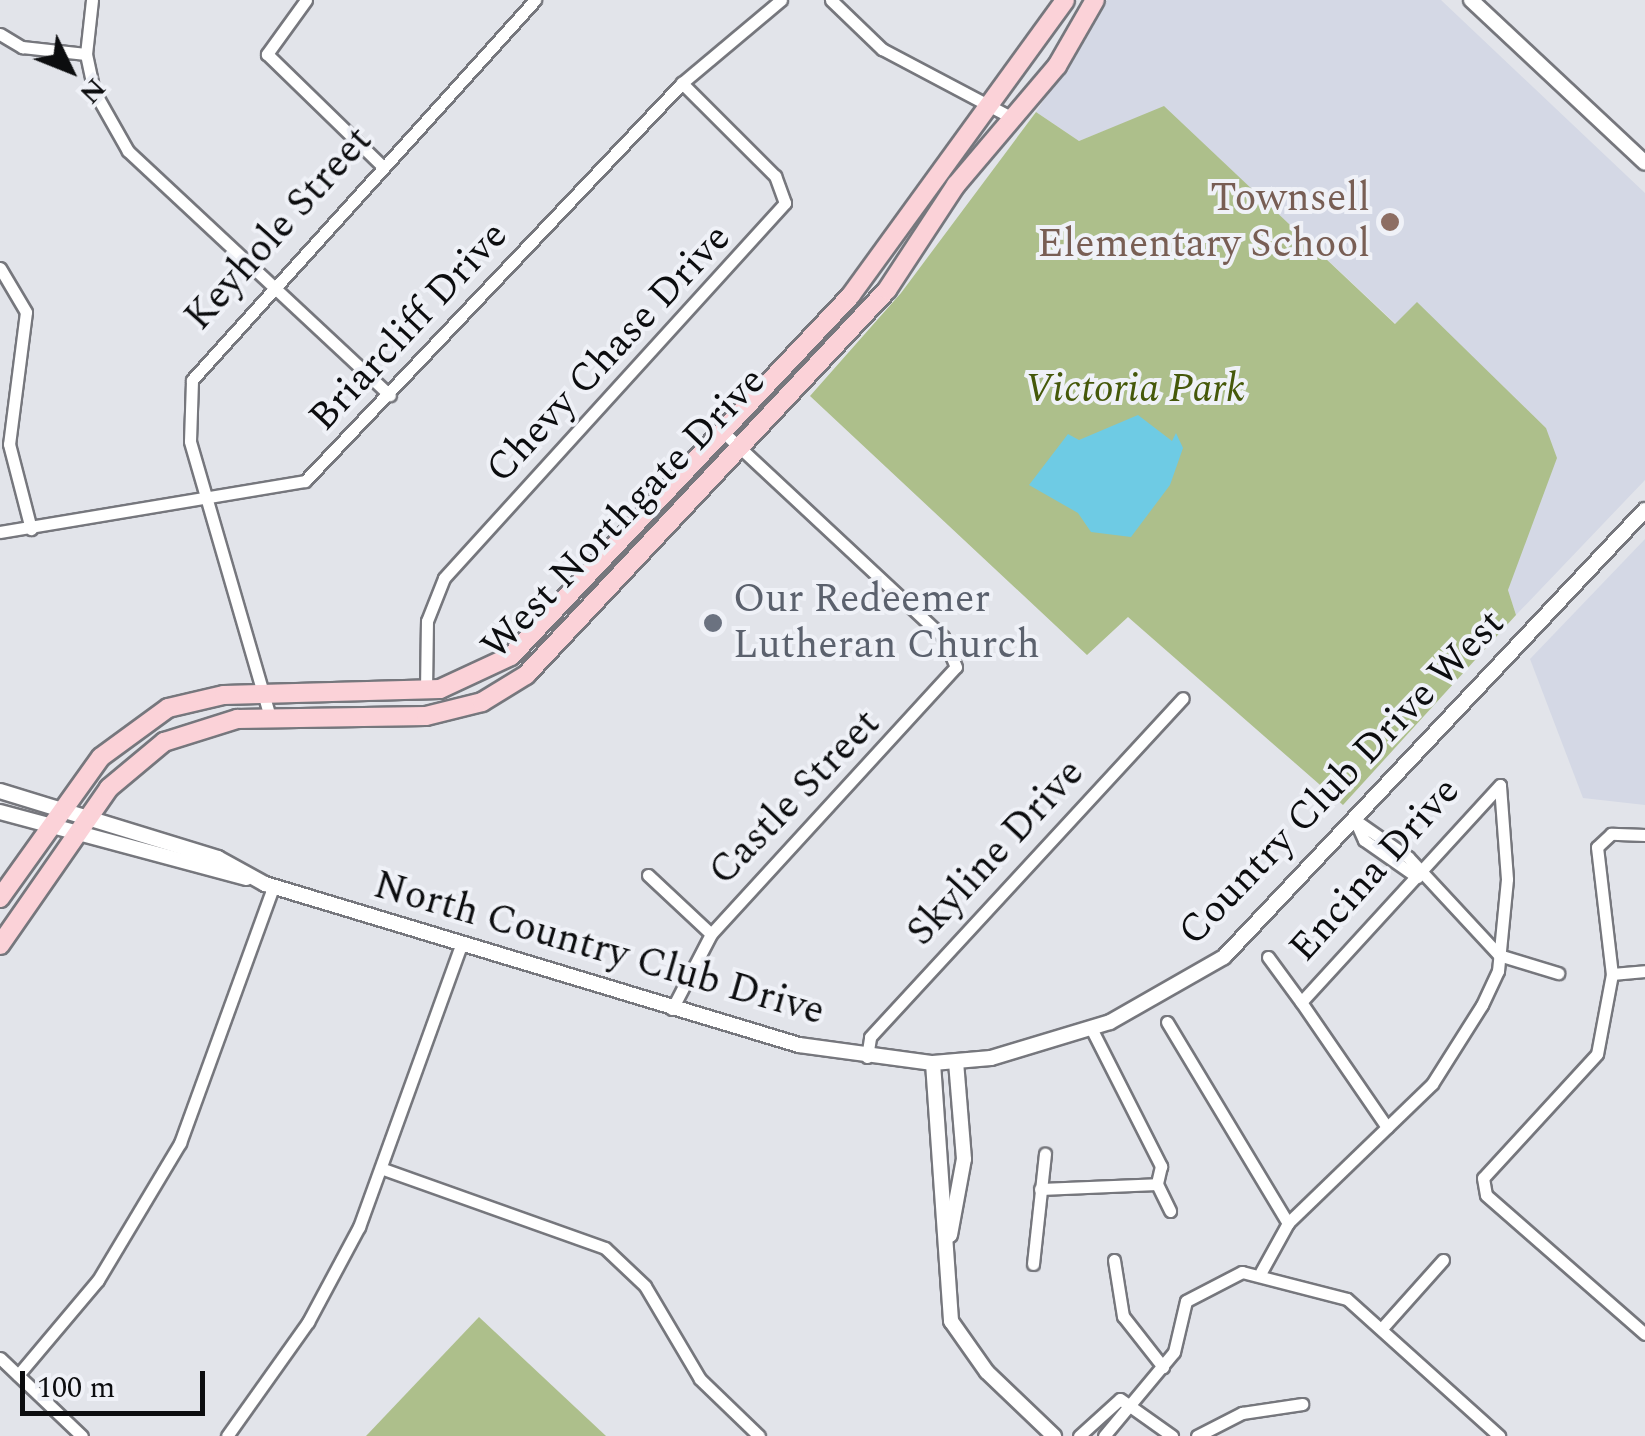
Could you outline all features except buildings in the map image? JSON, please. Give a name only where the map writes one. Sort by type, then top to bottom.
[{"type":"main road","name":"West Northgate Drive","points":[[0,898],[61,809],[112,746],[168,708],[268,692],[426,691],[493,669],[548,620],[850,294],[992,106],[1065,0]]},
{"type":"main road","name":"West Northgate Drive","points":[[0,945],[119,776],[164,742],[212,722],[464,709],[526,675],[886,290],[1014,119],[1095,0]]},
{"type":"main road","points":[[548,620],[566,635]]},
{"type":"street","points":[[92,0],[86,54],[104,114],[128,151],[390,396]]},
{"type":"street","points":[[306,0],[267,54],[381,165]]},
{"type":"street","name":"Keyhole Street","points":[[270,717],[268,692],[187,427],[192,380],[272,284],[535,0]]},
{"type":"street","name":"Briarcliff Drive","points":[[0,532],[31,530],[304,481],[390,396],[682,84],[781,0]]},
{"type":"street","points":[[831,0],[882,49],[1014,119]]},
{"type":"street","points":[[1471,0],[1645,163]]},
{"type":"street","points":[[0,34],[50,54],[86,54]]},
{"type":"street","name":"Chevy Chase Drive","points":[[426,691],[427,621],[444,578],[785,203],[776,176],[682,84]]},
{"type":"street","points":[[0,268],[26,312],[9,444],[31,530]]},
{"type":"street","name":"Castle Street","points":[[672,1009],[710,934],[956,667],[944,637],[723,432]]},
{"type":"street","name":"Country Club Drive West","points":[[933,1063],[956,1062],[1092,1030],[1224,956],[1645,510]]},
{"type":"street","name":"Skyline Drive","points":[[867,1057],[870,1037],[1182,698]]},
{"type":"street","name":"Encina Drive","points":[[1301,1002],[1500,785],[1508,830],[1499,956]]},
{"type":"street","name":"North Country Club Drive","points":[[0,791],[218,858],[273,887],[672,1009],[867,1057],[933,1063]]},
{"type":"street","name":"North Country Club Drive","points":[[0,812],[74,836],[252,878]]},
{"type":"street","points":[[1354,820],[1364,840],[1417,877],[1499,956],[1558,974]]},
{"type":"street","points":[[1645,834],[1611,834],[1597,847],[1612,974],[1597,1054],[1483,1178],[1486,1195],[1645,1334]]},
{"type":"street","points":[[648,874],[710,934]]},
{"type":"street","points":[[18,1375],[98,1280],[180,1143],[273,887]]},
{"type":"street","points":[[227,1436],[308,1322],[386,1170],[462,945]]},
{"type":"street","points":[[1261,1272],[1288,1223],[1455,1055],[1499,956]]},
{"type":"street","name":"Encina Drive","points":[[1268,957],[1387,1126]]},
{"type":"street","points":[[1612,974],[1645,971]]},
{"type":"street","points":[[1167,1022],[1288,1223]]},
{"type":"street","points":[[1092,1030],[1161,1166],[1157,1184],[1170,1212]]},
{"type":"street","points":[[948,1240],[964,1160],[956,1062]]},
{"type":"street","points":[[933,1063],[948,1240],[946,1298],[961,1341],[1054,1436]]},
{"type":"street","points":[[1032,1264],[1044,1154]]},
{"type":"street","points":[[386,1170],[605,1248],[646,1286],[700,1379],[759,1436]]},
{"type":"street","points":[[1040,1188],[1157,1184]]},
{"type":"street","points":[[1114,1260],[1123,1316],[1163,1367]]},
{"type":"street","points":[[1383,1327],[1443,1260]]},
{"type":"street","points":[[1104,1436],[1163,1367],[1186,1301],[1261,1272],[1347,1299],[1383,1327],[1499,1436]]},
{"type":"street","points":[[0,1358],[82,1436]]},
{"type":"street","points":[[1079,1436],[1112,1401],[1134,1402],[1172,1436]]},
{"type":"street","points":[[1197,1436],[1242,1413],[1302,1404]]},
{"type":"shaded area","name":"Townsell Elementary School","points":[[1107,0],[1441,0],[1645,193],[1645,480],[1516,615],[1508,590],[1546,428],[1417,303],[1396,324],[1164,107],[1079,141],[1036,112]]},
{"type":"shaded area","points":[[1645,539],[1645,805],[1583,798],[1530,659]]},
{"type":"green space","name":"Victoria Park","points":[[1164,106],[1395,324],[1417,302],[1546,428],[1557,458],[1508,590],[1516,615],[1343,805],[1128,617],[1087,655],[810,396],[901,293],[1036,112],[1079,141]]},
{"type":"green space","points":[[479,1317],[606,1436],[366,1436]]},
{"type":"water","points":[[1138,415],[1172,441],[1176,433],[1183,448],[1170,485],[1131,537],[1091,532],[1078,513],[1029,485],[1068,434],[1079,440]]},
{"type":"place","name":"Townsell Elementary School","points":[[1390,222]]},
{"type":"place","name":"Our Redeemer Lutheran Church","points":[[713,623]]}]
